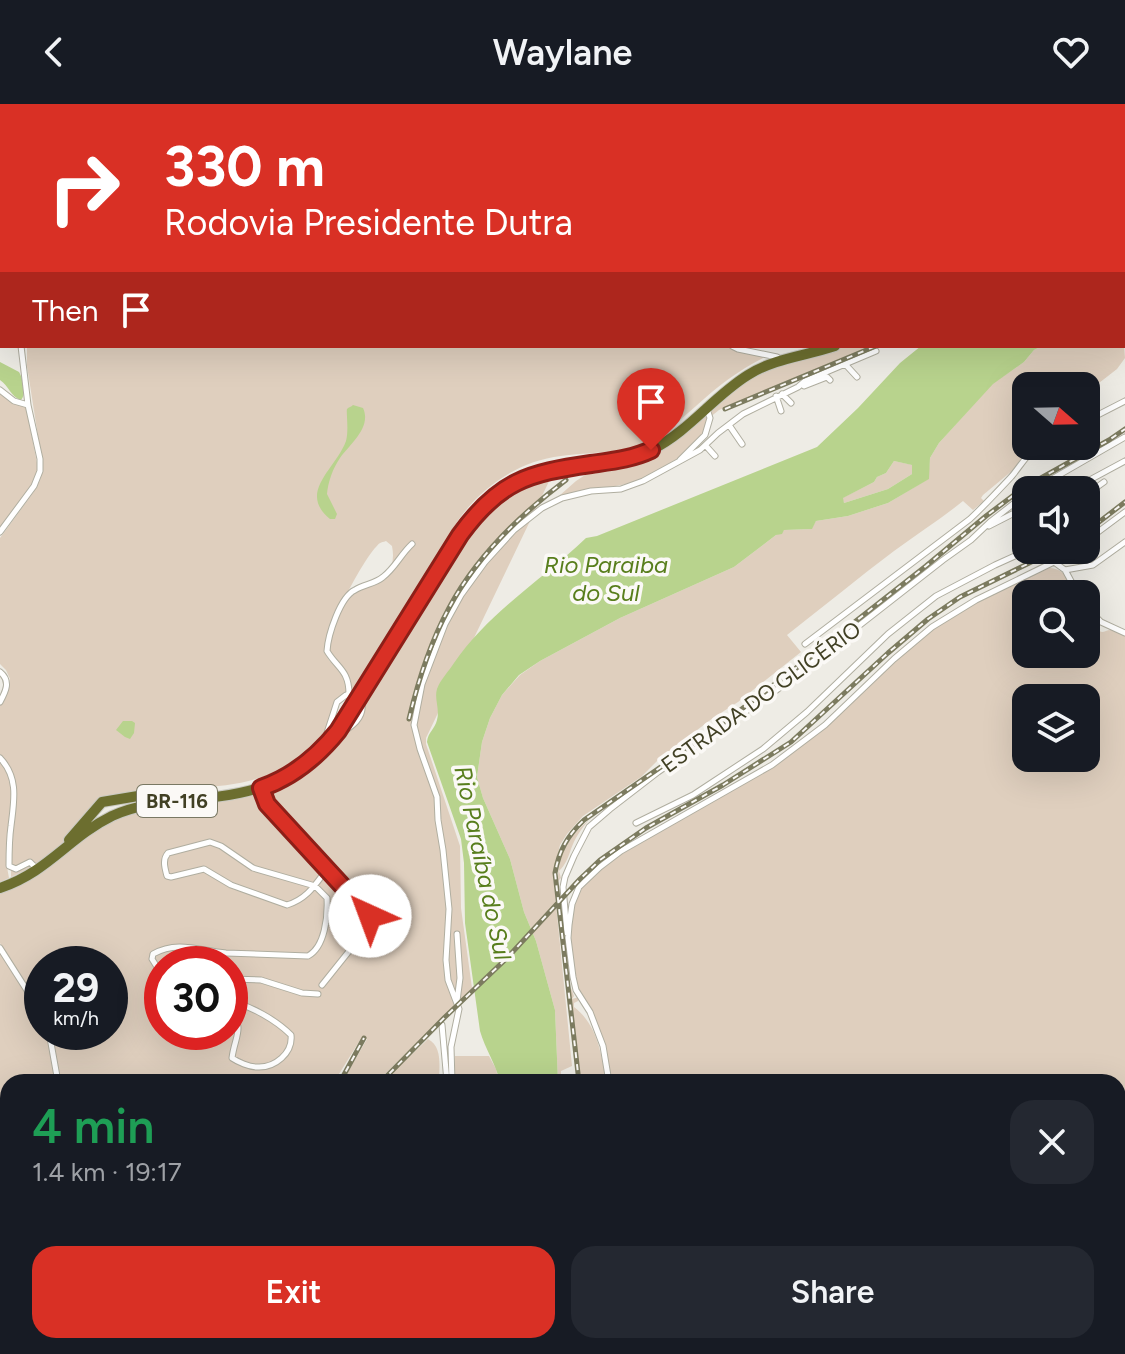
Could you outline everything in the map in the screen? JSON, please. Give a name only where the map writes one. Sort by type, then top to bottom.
[{"type":"highway","name":"BR-116","points":[[369,679],[458,527],[490,494],[514,479],[543,467],[645,448],[674,431],[738,376],[777,357],[811,348]]},
{"type":"highway","name":"BR-116","points":[[0,886],[32,875],[97,824],[125,811],[159,803],[232,795],[261,788],[300,769],[328,740],[346,715],[460,535],[491,499],[537,473],[641,455],[673,437],[736,384],[768,365],[828,348]]},
{"type":"highway","name":"BR-116","points":[[0,886],[35,867],[107,813],[131,803],[260,784],[292,769],[328,740]]},
{"type":"street","points":[[0,532],[34,486],[40,471],[21,348]]},
{"type":"street","points":[[738,348],[777,357]]},
{"type":"street","points":[[457,1002],[447,972],[449,909],[437,797],[414,725],[422,684],[438,640],[476,574],[526,520],[562,498],[591,491],[621,489],[643,481],[706,446],[743,414],[876,351]]},
{"type":"street","points":[[845,364],[857,377]]},
{"type":"street","points":[[802,384],[804,386],[827,377],[830,380]]},
{"type":"street","points":[[0,390],[14,401],[28,405]]},
{"type":"street","points":[[779,395],[791,403]]},
{"type":"street","points":[[779,395],[781,411]]},
{"type":"street","points":[[1100,414],[1125,401]]},
{"type":"street","points":[[677,464],[705,435],[710,418],[706,409]]},
{"type":"street","points":[[729,425],[742,444]]},
{"type":"street","points":[[1057,476],[1125,437]]},
{"type":"street","points":[[706,446],[715,456]]},
{"type":"street","points":[[805,644],[970,519],[1023,460]]},
{"type":"street","points":[[1099,476],[1125,461]]},
{"type":"street","points":[[1100,485],[1104,482]]},
{"type":"street","name":"ESTRADA DO GLICÉRIO","points":[[568,938],[563,887],[568,867],[589,827],[658,772],[778,689],[971,540],[1012,504]]},
{"type":"street","points":[[1100,531],[1125,512]]},
{"type":"street","points":[[981,530],[1012,514]]},
{"type":"street","points":[[1065,570],[1093,565],[1125,542]]},
{"type":"street","points":[[349,694],[346,674],[327,651],[341,606],[354,590],[386,575],[412,544]]},
{"type":"street","points":[[636,823],[693,795],[763,749],[807,712],[888,634],[936,596],[1012,557]]},
{"type":"street","points":[[608,1074],[603,1046],[590,1012],[576,990],[568,938],[570,914],[579,887],[621,851],[792,751],[825,725],[932,627],[976,600],[1050,564]]},
{"type":"street","points":[[1057,564],[1070,580]]},
{"type":"street","points":[[1100,620],[1125,633]]},
{"type":"street","points":[[0,672],[7,683],[0,702]]},
{"type":"street","points":[[349,694],[361,701],[362,715],[328,740],[337,702],[349,694]]},
{"type":"street","points":[[0,758],[9,768],[15,791],[9,866],[16,869],[30,862],[35,867]]},
{"type":"street","points":[[261,788],[267,804],[370,916],[370,925],[322,985]]},
{"type":"street","points":[[248,953],[308,956],[314,952],[326,925],[327,898],[315,886],[253,868],[210,842],[168,853],[164,867],[167,876],[204,869],[231,885],[287,905],[307,895],[315,886],[327,869]]},
{"type":"street","points":[[450,1074],[460,978],[457,934]]},
{"type":"street","points":[[0,948],[24,986]]},
{"type":"street","points":[[248,980],[318,994]]},
{"type":"street","points":[[234,1050],[232,1058],[237,1062],[257,1067],[274,1063],[292,1045],[291,1035],[281,1025],[248,1008]]},
{"type":"street","points":[[442,1025],[449,1074]]},
{"type":"street","points":[[52,1050],[57,1074]]},
{"type":"shaded area","points":[[27,348],[733,348],[767,356],[730,378],[672,426],[646,442],[615,451],[531,463],[491,486],[459,519],[349,694],[346,676],[328,653],[330,639],[339,613],[351,594],[376,583],[389,571],[393,560],[392,546],[386,541],[379,543],[354,581],[330,630],[325,652],[344,677],[348,693],[338,700],[328,728],[311,748],[283,768],[247,781],[107,798],[51,854],[11,877],[11,841],[17,794],[11,770],[0,756],[0,706],[10,679],[0,664],[0,538],[33,493],[43,468]]},
{"type":"shaded area","points":[[836,348],[869,348],[719,410],[709,418],[700,438],[677,463],[638,482],[559,496],[596,468],[637,458],[734,388],[770,369]]},
{"type":"shaded area","points":[[1038,348],[1124,348],[1125,358],[1100,382],[1100,372],[1012,372],[1012,460],[1020,460],[1013,470],[983,495],[981,498],[984,501],[973,510],[963,501],[787,635],[801,652],[660,758],[641,777],[583,816],[567,834],[560,845],[553,874],[572,1066],[558,1074],[555,1010],[510,859],[477,777],[482,742],[502,695],[520,675],[540,661],[620,618],[734,567],[784,530],[811,529],[816,521],[848,516],[888,503],[928,479],[930,458],[939,443],[992,384]]},
{"type":"shaded area","points":[[0,394],[26,407],[38,468],[33,484],[0,529]]},
{"type":"shaded area","points":[[894,461],[913,465],[912,474],[888,489],[844,503],[842,498],[874,482],[886,473]]},
{"type":"shaded area","points":[[553,473],[426,738],[460,846],[461,908],[472,988],[385,1074],[347,1074],[367,1039],[362,1037],[339,1074],[59,1074],[55,1050],[128,1050],[128,946],[24,946],[24,983],[0,943],[0,893],[50,866],[94,832],[127,813],[244,797],[279,786],[311,765],[353,716],[451,557],[475,524],[509,491]]},
{"type":"shaded area","points":[[1050,568],[1060,571],[1068,580],[1021,580]]},
{"type":"shaded area","points":[[1012,584],[1012,668],[1100,668],[1100,631],[1111,630],[1125,634],[1125,1074],[610,1074],[604,1045],[577,987],[571,943],[574,906],[581,887],[615,858],[779,763],[931,631],[965,608]]},
{"type":"shaded area","points":[[0,762],[8,773],[13,791],[7,867],[9,878],[0,882]]},
{"type":"shaded area","points":[[589,820],[576,837],[559,871],[561,878],[558,881],[558,871],[560,862],[566,847]]},
{"type":"shaded area","points":[[0,952],[24,990],[24,1050],[51,1050],[55,1074],[0,1074]]},
{"type":"shaded area","points":[[571,988],[574,996],[572,999],[579,997],[574,1007],[593,1031],[605,1074],[578,1074]]},
{"type":"shaded area","points":[[428,1039],[436,1047],[439,1074],[391,1074]]},
{"type":"shaded area","points":[[455,1056],[489,1056],[497,1074],[455,1074]]},
{"type":"water","name":"Rio Paraiba do Sul","points":[[919,348],[1038,348],[993,384],[939,443],[930,458],[929,479],[888,503],[848,516],[816,521],[812,529],[784,530],[734,567],[620,618],[540,661],[519,675],[502,695],[482,742],[477,777],[510,859],[555,1010],[558,1074],[498,1074],[480,1031],[465,923],[461,839],[427,742],[437,720],[436,693],[440,682],[483,628],[586,538],[817,447]],"holes":[[[894,461],[912,465],[912,474],[888,489],[844,503],[843,498],[874,482],[886,473]]]},
{"type":"water","points":[[0,362],[19,372],[24,390],[21,400],[0,380]]},
{"type":"water","points":[[353,405],[363,408],[365,422],[331,475],[327,494],[337,514],[335,519],[330,519],[321,509],[318,490],[346,441],[347,409]]},
{"type":"water","points":[[123,721],[135,723],[130,739],[116,730]]},
{"type":"railway","points":[[725,409],[871,348]]},
{"type":"railway","points":[[578,1074],[555,873],[561,851],[573,832],[584,820],[710,733],[796,668],[1023,488],[1125,429]]},
{"type":"railway","points":[[409,719],[430,648],[460,589],[501,538],[566,480]]},
{"type":"railway","points":[[1100,521],[1125,502]]},
{"type":"railway","points":[[389,1074],[507,958],[600,860],[646,828],[791,742],[928,619],[960,597],[1027,564]]},
{"type":"railway","points":[[344,1074],[364,1038]]},
{"type":"route","points":[[370,916],[267,804],[261,788],[300,769],[338,731],[460,535],[491,499],[537,473],[628,458],[651,450]]},
{"type":"water label","name":"Rio Paraíba do Sul","points":[[483,863]]}]
